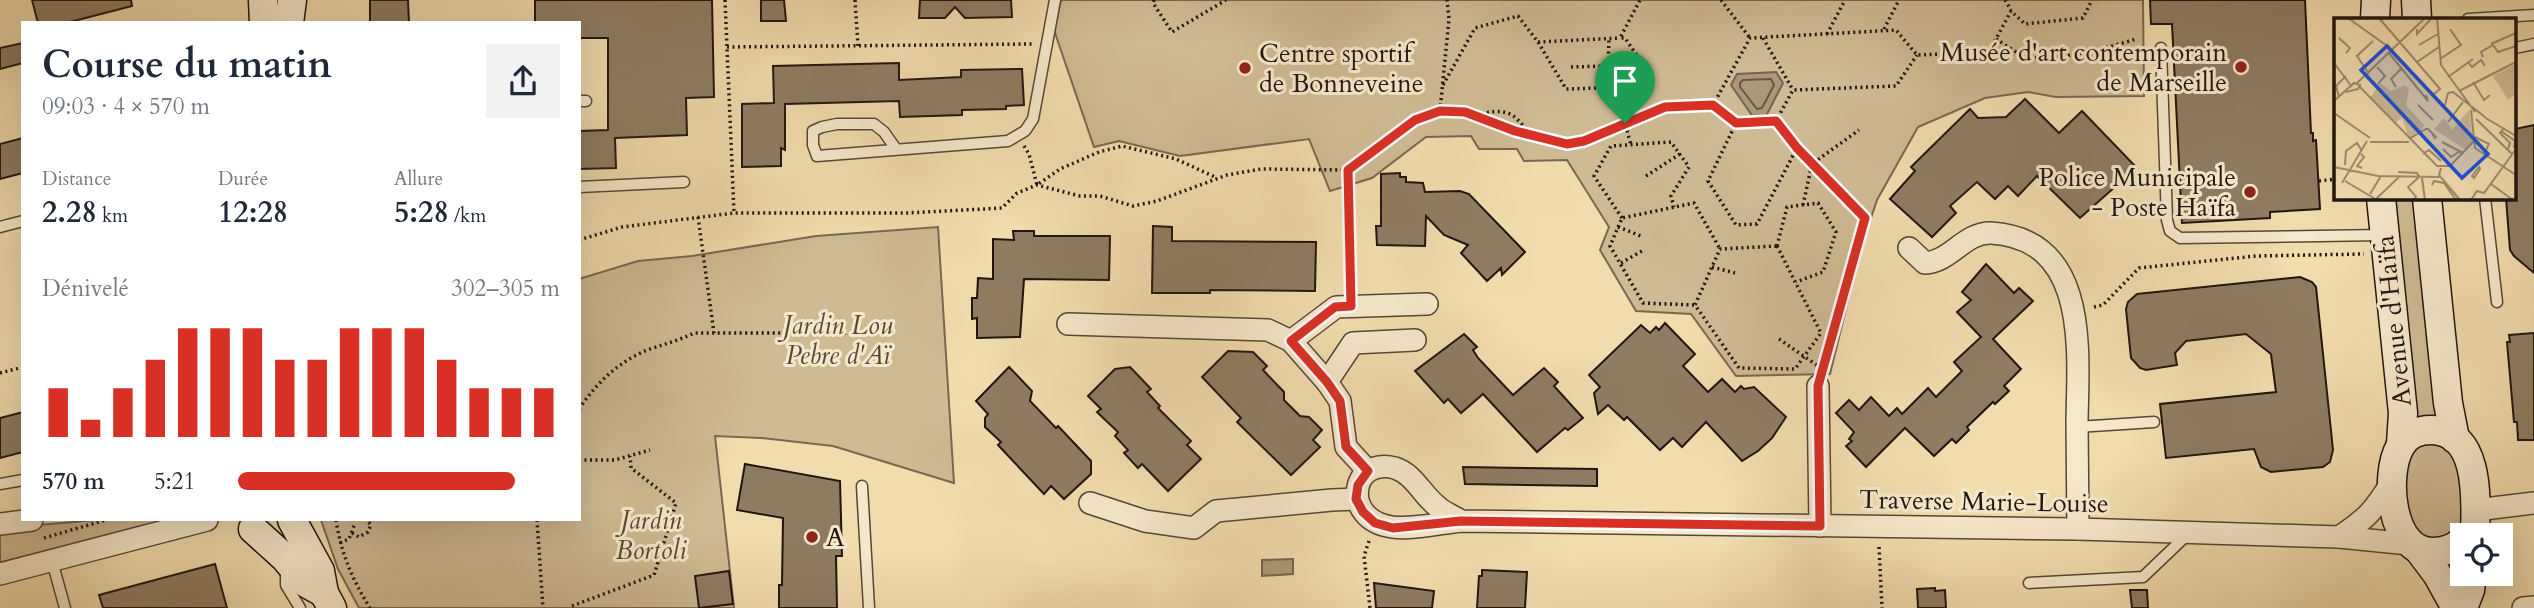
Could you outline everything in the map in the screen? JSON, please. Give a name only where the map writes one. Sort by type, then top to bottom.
[{"type":"street","points":[[264,0],[264,21]]},
{"type":"street","points":[[289,21],[292,0]]},
{"type":"street","points":[[2375,18],[2376,0]]},
{"type":"street","points":[[2416,0],[2417,18]]},
{"type":"street","name":"Avenue d'Haïfa","points":[[2381,200],[2403,413],[2401,444]]},
{"type":"street","name":"Avenue d'Haïfa","points":[[2427,200],[2448,403],[2455,439]]},
{"type":"street","points":[[1909,248],[1925,264],[1937,263],[1974,236],[1988,233],[2025,241],[2051,260],[2065,281],[2075,311],[2078,359],[2078,529]]},
{"type":"street","points":[[1291,341],[1335,307],[1427,304]]},
{"type":"street","points":[[1068,324],[1268,330],[1291,341],[1340,401],[1346,447],[1368,471]]},
{"type":"street","points":[[1327,382],[1353,343],[1415,340]]},
{"type":"street","points":[[1820,378],[1820,526]]},
{"type":"street","points":[[2456,608],[2437,574],[2398,528],[2391,482],[2395,456],[2409,436],[2422,430],[2442,431],[2455,439],[2465,450],[2472,462],[2471,523]]},
{"type":"street","points":[[1375,523],[1363,512],[1356,499],[1358,485],[1368,471],[1379,465],[1398,469],[1422,488],[1437,507],[1461,521]]},
{"type":"street","points":[[2339,537],[2364,520],[2376,507],[2391,482]]},
{"type":"street","points":[[1090,503],[1145,521],[1194,528],[1216,511],[1356,499]]},
{"type":"street","points":[[2486,523],[2534,503]]},
{"type":"street","points":[[0,574],[202,521]]},
{"type":"street","points":[[242,524],[265,528],[279,521]]},
{"type":"street","points":[[293,521],[320,571],[328,601]]},
{"type":"street","name":"Traverse Marie-Louise","points":[[1375,523],[1393,528],[1461,521],[2078,529],[2339,537],[2414,547]]},
{"type":"street","points":[[0,524],[37,529]]},
{"type":"street","points":[[242,524],[285,558],[306,583],[328,601]]},
{"type":"street","points":[[2414,547],[2443,552],[2450,550]]},
{"type":"street","points":[[2463,608],[2470,586]]},
{"type":"street","points":[[2524,608],[2534,607]]},
{"type":"lane","points":[[896,149],[884,132],[874,124],[822,127],[813,131],[811,136],[817,156],[1008,141],[1018,136],[1033,119],[1055,0]]},
{"type":"lane","points":[[2484,18],[2534,15]]},
{"type":"lane","points":[[2516,48],[2534,44]]},
{"type":"lane","points":[[2161,48],[2167,220],[2170,231],[2180,238],[2386,244]]},
{"type":"lane","points":[[581,187],[684,182]]},
{"type":"lane","points":[[2485,200],[2497,302]]},
{"type":"lane","points":[[0,227],[21,222]]},
{"type":"lane","points":[[2077,427],[2154,422]]},
{"type":"lane","points":[[0,484],[21,480]]},
{"type":"lane","points":[[862,486],[869,608]]},
{"type":"lane","points":[[2029,583],[2143,577],[2190,533]]},
{"type":"lane","points":[[285,558],[286,585],[300,608]]},
{"type":"lane","points":[[52,561],[65,608]]},
{"type":"path","points":[[725,0],[734,214]]},
{"type":"path","points":[[855,0],[858,46]]},
{"type":"path","points":[[1154,0],[1153,3],[1172,32],[1226,0]]},
{"type":"path","points":[[1440,111],[1449,19],[1447,0]]},
{"type":"path","points":[[1620,38],[1640,0]]},
{"type":"path","points":[[1721,0],[1750,38]]},
{"type":"path","points":[[1827,34],[1845,0]]},
{"type":"path","points":[[1883,30],[1899,0]]},
{"type":"path","points":[[2005,0],[2011,11],[2025,24],[2083,18],[2092,0]]},
{"type":"path","points":[[1917,55],[1989,52],[2011,11]]},
{"type":"path","points":[[1443,85],[1475,28],[1518,16],[1538,42],[1566,89],[1628,87]]},
{"type":"path","points":[[1750,38],[1896,30],[1917,55]]},
{"type":"path","points":[[1762,37],[1794,90]]},
{"type":"path","points":[[1538,42],[1625,38],[1642,63],[1628,87],[1625,123],[1631,145]]},
{"type":"path","points":[[1713,105],[1750,38]]},
{"type":"path","points":[[1571,67],[1608,66],[1609,39]]},
{"type":"path","points":[[1996,39],[2027,57],[2046,58],[2136,39]]},
{"type":"path","points":[[727,47],[1045,44]]},
{"type":"path","points":[[1794,90],[1896,86],[1917,55]]},
{"type":"path","points":[[1776,121],[1794,90]]},
{"type":"path","points":[[1037,185],[1080,196],[1100,196],[1133,206],[1157,201],[1218,178],[1261,169],[1348,170],[1415,120],[1440,111],[1465,112],[1530,135],[1567,144],[1584,141],[1665,107],[1713,105],[1736,123],[1776,121]]},
{"type":"path","points":[[1474,116],[1498,110],[1517,117],[1530,135]]},
{"type":"path","points":[[1776,121],[1797,148],[1865,218],[1820,378]]},
{"type":"path","points":[[1736,123],[1708,181],[1736,225],[1757,224],[1797,148]]},
{"type":"path","points":[[1803,205],[1812,164],[1858,130]]},
{"type":"path","points":[[1018,136],[1029,154],[1037,185]]},
{"type":"path","points":[[1622,218],[1594,176],[1611,146],[1671,142],[1689,167],[1671,196],[1674,207]]},
{"type":"path","points":[[581,239],[622,227],[734,214],[906,213],[1002,208],[1017,193],[1037,185],[1060,169],[1099,152],[1122,146],[1176,159],[1218,178]]},
{"type":"path","points":[[1646,176],[1680,154]]},
{"type":"path","points":[[1348,170],[1351,306]]},
{"type":"path","points":[[2319,181],[2334,179]]},
{"type":"path","points":[[1622,218],[1694,203],[1720,249]]},
{"type":"path","points":[[1695,305],[1739,368],[1795,369],[1821,333],[1777,246],[1787,207],[1818,203],[1836,232],[1823,272],[1796,282]]},
{"type":"path","points":[[698,217],[714,333]]},
{"type":"path","points":[[1622,218],[1611,246],[1643,303],[1695,305]]},
{"type":"path","points":[[1618,226],[1641,236]]},
{"type":"path","points":[[2075,311],[2103,305],[2139,268],[2386,244]]},
{"type":"path","points":[[1720,249],[1777,246]]},
{"type":"path","points":[[1695,305],[1720,249]]},
{"type":"path","points":[[1620,263],[1642,251]]},
{"type":"path","points":[[1712,267],[1735,273]]},
{"type":"path","points":[[581,407],[609,373],[632,358],[694,333],[860,333]]},
{"type":"path","points":[[1779,339],[1805,356],[1820,378]]},
{"type":"path","points":[[0,373],[21,368]]},
{"type":"path","points":[[581,460],[615,460],[650,450]]},
{"type":"path","points":[[572,606],[654,575],[676,503],[631,468],[629,456]]},
{"type":"path","points":[[37,529],[98,521]]},
{"type":"path","points":[[338,521],[340,543],[357,587],[370,608]]},
{"type":"path","points":[[340,543],[346,542],[355,521]]},
{"type":"path","points":[[352,533],[359,537],[368,532],[371,525],[369,521]]},
{"type":"path","points":[[537,521],[543,608]]},
{"type":"path","points":[[1370,608],[1364,556],[1375,523]]},
{"type":"path","points":[[1878,527],[1882,608]]},
{"type":"green space","points":[[1061,0],[2143,0],[2144,96],[2056,97],[2028,92],[1985,98],[1918,127],[1877,200],[1861,248],[1830,374],[1736,376],[1691,314],[1636,311],[1600,250],[1609,227],[1567,160],[1524,161],[1517,149],[1479,149],[1471,136],[1426,137],[1372,178],[1330,191],[1309,139],[1180,156],[1119,141],[1094,147],[1054,30]]},
{"type":"green space","points":[[2389,200],[2423,200],[2443,415],[2415,423]]},
{"type":"green space","points":[[938,227],[954,483],[833,446],[715,436],[734,608],[359,608],[338,569],[321,521],[581,521],[581,278],[638,261],[692,256],[816,236]]},
{"type":"green space","points":[[2432,440],[2450,448],[2461,468],[2464,519],[2463,523],[2450,523],[2450,535],[2428,541],[2405,519],[2403,463],[2414,447]]},
{"type":"green space","points":[[85,521],[173,521],[0,568],[0,532]]},
{"type":"water","points":[[1776,72],[1783,83],[1766,116],[1753,117],[1731,85],[1737,74]]},
{"type":"water","points":[[1293,559],[1293,574],[1262,576],[1262,560]]},
{"type":"building","points":[[32,0],[131,0],[132,6],[74,21],[37,21]]},
{"type":"building","points":[[370,0],[408,0],[409,21],[370,21]]},
{"type":"building","points":[[535,0],[712,0],[714,97],[686,98],[687,135],[615,138],[616,168],[581,169],[581,131],[608,130],[608,38],[581,38],[581,21],[535,21]]},
{"type":"building","points":[[761,0],[784,0],[786,21],[761,21]]},
{"type":"building","points":[[920,0],[1011,0],[1012,17],[965,18],[955,7],[945,18],[919,18]]},
{"type":"building","name":"Musée d'art contemporain de Marseille","points":[[2150,0],[2305,0],[2311,133],[2313,141],[2316,140],[2320,209],[2270,212],[2270,218],[2182,223],[2172,24],[2151,24]]},
{"type":"building","points":[[21,43],[21,64],[0,69],[0,48]]},
{"type":"building","points":[[899,63],[899,80],[961,77],[961,70],[1022,69],[1024,105],[1006,106],[1006,109],[962,110],[962,115],[900,117],[899,101],[785,104],[785,150],[781,148],[781,166],[742,167],[742,104],[774,103],[773,66]]},
{"type":"building","points":[[2025,99],[2059,133],[2082,111],[2135,166],[2134,170],[2080,218],[2037,176],[2018,196],[2008,186],[1995,199],[1977,182],[1950,206],[1956,213],[1932,237],[1890,199],[1915,171],[1911,167],[1970,109],[1978,118],[2006,117]]},
{"type":"building","points":[[2534,125],[2534,273],[2510,250],[2506,200],[2516,200],[2516,129]]},
{"type":"building","points":[[21,139],[21,174],[0,179],[0,144]]},
{"type":"building","points":[[1400,173],[1400,177],[1406,177],[1406,182],[1423,183],[1425,192],[1460,191],[1469,194],[1525,252],[1502,275],[1501,268],[1487,281],[1461,253],[1468,245],[1444,235],[1426,216],[1425,246],[1377,245],[1376,226],[1381,226],[1381,174]]},
{"type":"building","points":[[1153,226],[1172,227],[1172,241],[1316,242],[1315,291],[1210,290],[1210,293],[1152,293]]},
{"type":"building","points":[[1013,231],[1034,231],[1034,236],[1110,236],[1109,280],[1024,279],[1020,337],[977,338],[977,318],[972,319],[972,298],[977,298],[978,278],[993,279],[993,239],[1014,240]]},
{"type":"building","points":[[1986,264],[2014,293],[2019,288],[2033,301],[1993,339],[2021,369],[2004,386],[2009,391],[1967,427],[1969,430],[1956,443],[1952,439],[1934,456],[1905,428],[1866,467],[1846,446],[1852,441],[1849,439],[1854,432],[1836,413],[1849,400],[1859,410],[1871,397],[1889,416],[1897,408],[1902,414],[1928,388],[1936,397],[1962,371],[1954,362],[1981,337],[1957,312],[1971,300],[1962,292]]},
{"type":"building","points":[[2300,277],[2312,282],[2316,287],[2333,450],[2330,462],[2323,467],[2271,472],[2261,467],[2254,449],[2166,458],[2160,404],[2276,392],[2271,354],[2246,334],[2186,341],[2175,353],[2177,365],[2146,370],[2140,368],[2131,358],[2126,309],[2128,302],[2137,294]]},
{"type":"building","points":[[1665,323],[1695,354],[1683,366],[1708,392],[1722,379],[1735,392],[1741,386],[1744,389],[1754,387],[1786,417],[1772,438],[1758,451],[1742,461],[1706,422],[1682,447],[1673,438],[1660,450],[1627,417],[1624,420],[1608,405],[1598,414],[1594,393],[1600,387],[1589,375],[1641,325],[1650,333],[1656,327],[1659,330]]},
{"type":"building","points":[[2534,333],[2534,440],[2518,440],[2507,342],[2510,342],[2509,335]]},
{"type":"building","points":[[1464,334],[1477,347],[1473,350],[1478,358],[1513,395],[1544,368],[1558,382],[1554,386],[1583,418],[1568,430],[1565,428],[1537,452],[1483,394],[1461,413],[1448,399],[1444,403],[1415,371]]},
{"type":"building","points":[[1228,351],[1253,352],[1267,366],[1263,370],[1284,392],[1284,400],[1300,416],[1309,417],[1322,430],[1313,440],[1320,447],[1291,475],[1237,422],[1241,418],[1202,377]]},
{"type":"building","points":[[1009,367],[1032,391],[1030,401],[1091,461],[1091,474],[1064,499],[1051,486],[1044,494],[998,445],[1001,442],[985,427],[988,414],[976,401]]},
{"type":"building","points":[[1130,367],[1151,389],[1147,392],[1160,406],[1158,408],[1191,441],[1187,445],[1201,459],[1168,491],[1142,464],[1138,468],[1124,453],[1128,450],[1115,436],[1118,432],[1097,412],[1101,409],[1088,396],[1115,369]]},
{"type":"building","points":[[21,413],[21,453],[0,458],[0,418]]},
{"type":"building","name":"A","points":[[745,464],[840,481],[842,556],[836,556],[837,608],[779,608],[783,518],[737,510]]},
{"type":"building","points":[[1463,467],[1597,469],[1597,486],[1465,484]]},
{"type":"building","points":[[215,564],[227,608],[103,608],[99,595]]},
{"type":"building","points":[[1482,570],[1527,572],[1525,608],[1477,608],[1479,576],[1482,576]]},
{"type":"building","points":[[729,571],[733,604],[699,608],[695,576]]},
{"type":"building","points":[[1374,583],[1434,591],[1432,608],[1376,608]]},
{"type":"building","points":[[1935,588],[1935,591],[1945,590],[1946,608],[1918,608],[1917,589]]},
{"type":"building","points":[[2130,590],[2147,590],[2148,608],[2132,608]]},
{"type":"place","name":"Musée d'art contemporain de Marseille","points":[[2241,67]]},
{"type":"place","name":"Centre sportif de Bonneveine","points":[[1245,68]]},
{"type":"place","name":"Police Municipale - Poste Haïfa","points":[[2250,192]]},
{"type":"place","name":"A","points":[[812,537]]},
{"type":"route","points":[[1713,105],[1736,123],[1776,121],[1797,148],[1865,218],[1818,386],[1820,526],[1461,521],[1393,528],[1375,523],[1363,512],[1356,499],[1358,485],[1368,471],[1346,447],[1340,401],[1291,341],[1335,307],[1351,306],[1348,170],[1415,120],[1440,111],[1465,112],[1515,131],[1567,144],[1584,141],[1625,123],[1665,107],[1713,105]]},
{"type":"park label","name":"Jardin Lou Pebre d'Aï","points":[[838,340]]},
{"type":"park label","name":"Jardin Bortoli","points":[[651,535]]}]
